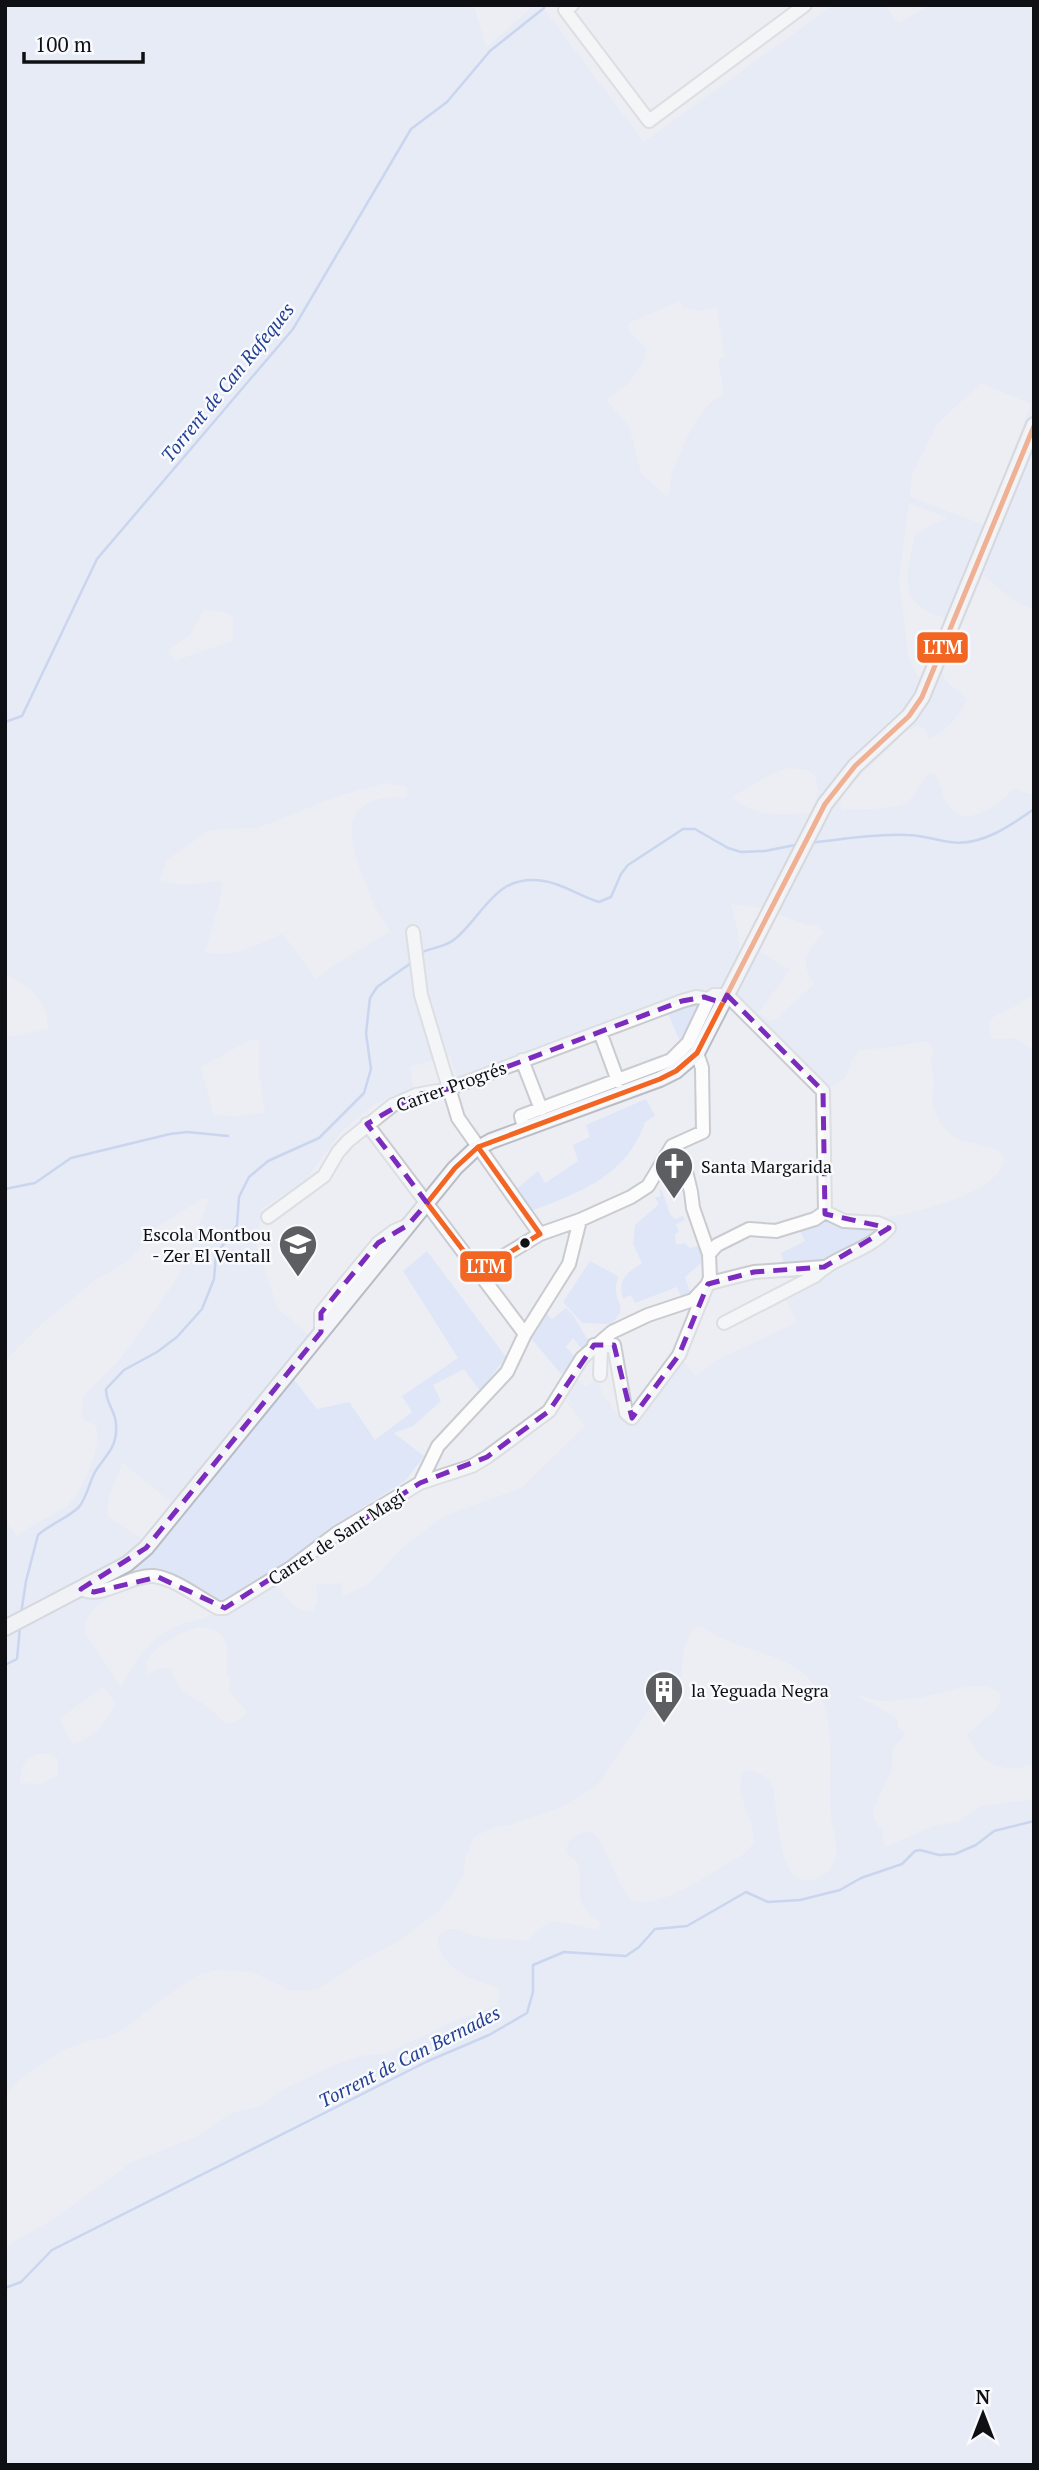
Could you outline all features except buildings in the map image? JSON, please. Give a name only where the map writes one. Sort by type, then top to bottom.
[{"type":"main road","points":[[5,1628],[127,1564],[146,1548],[454,1168],[478,1147],[660,1079],[676,1071],[697,1053],[818,814],[844,778],[902,723],[922,696],[1034,425]]},
{"type":"street","points":[[572,5],[565,10],[649,121],[805,5]]},
{"type":"street","points":[[413,932],[421,995],[447,1089],[458,1118],[540,1234]]},
{"type":"street","points":[[730,990],[823,1091],[825,1212]]},
{"type":"street","name":"Carrer Progrés","points":[[268,1217],[324,1176],[338,1152],[367,1124],[393,1105],[416,1095],[447,1089],[682,1001],[696,997],[709,999],[730,990]]},
{"type":"street","points":[[709,999],[710,1006],[719,1012]]},
{"type":"street","points":[[524,1128],[521,1116],[671,1060],[679,1054],[698,1026],[709,999]]},
{"type":"street","points":[[600,1032],[618,1081]]},
{"type":"street","points":[[479,1271],[540,1234],[631,1197],[648,1185],[672,1146],[703,1132],[702,1069],[697,1053]]},
{"type":"street","points":[[522,1060],[541,1109]]},
{"type":"street","points":[[367,1124],[525,1334]]},
{"type":"street","points":[[598,1346],[614,1345],[626,1413],[632,1418],[679,1355],[708,1284],[709,1254],[692,1208],[685,1167],[672,1146]]},
{"type":"street","points":[[776,1231],[815,1219],[825,1212]]},
{"type":"street","points":[[724,1323],[815,1276],[824,1267],[872,1242],[888,1228],[878,1223],[844,1221],[825,1212]]},
{"type":"street","name":"Carrer de Sant Magí","points":[[80,1589],[94,1592],[144,1577],[158,1577],[218,1608],[225,1608],[420,1483],[438,1446],[507,1372],[525,1334],[569,1264],[580,1220]]},
{"type":"street","points":[[709,1254],[718,1245],[749,1228],[804,1233]]},
{"type":"street","points":[[420,1483],[472,1466],[549,1411],[563,1392],[571,1374],[598,1346],[630,1322],[693,1300],[708,1284],[754,1272],[824,1267]]},
{"type":"street","points":[[598,1346],[600,1375]]},
{"type":"highlighted area","points":[[727,995],[823,1091],[825,1214],[889,1228],[824,1267],[754,1272],[708,1284],[679,1355],[632,1418],[614,1345],[594,1345],[549,1411],[487,1457],[420,1483],[225,1608],[158,1577],[94,1592],[81,1589],[146,1548],[321,1332],[321,1313],[337,1293],[378,1243],[408,1225],[427,1203],[367,1124],[416,1095],[448,1089],[682,1001],[704,997],[723,1003]]},
{"type":"shaded area","points":[[5,5],[474,5],[486,48],[534,5],[541,5],[644,142],[833,5],[885,5],[898,23],[931,5],[1034,5],[1034,609],[1013,600],[983,575],[943,668],[948,682],[967,700],[964,706],[951,723],[929,739],[925,730],[918,726],[907,731],[844,791],[840,801],[842,810],[888,808],[904,804],[912,798],[929,773],[935,774],[951,809],[966,816],[975,815],[993,806],[1013,789],[1034,795],[1034,996],[993,1017],[989,1025],[993,1039],[1014,1038],[1034,1050],[1034,1764],[1005,1768],[990,1763],[979,1755],[967,1735],[998,1707],[1001,1694],[992,1688],[969,1687],[920,1698],[889,1701],[856,1695],[897,1718],[898,1727],[904,1731],[904,1736],[893,1748],[892,1770],[873,1810],[874,1820],[883,1831],[884,1845],[934,1826],[959,1821],[981,1806],[1034,1799],[1034,2465],[5,2465],[5,2247],[55,2218],[132,2162],[198,2136],[231,2113],[260,2106],[288,2087],[334,2065],[365,2055],[385,2054],[452,2022],[497,2005],[500,1992],[455,1969],[440,1951],[438,1936],[448,1929],[455,1929],[482,1938],[528,1940],[551,1922],[599,1929],[601,1923],[581,1903],[579,1864],[567,1851],[571,1839],[579,1834],[592,1832],[598,1836],[619,1882],[630,1899],[642,1902],[672,1895],[744,1854],[753,1844],[752,1826],[740,1786],[741,1777],[746,1770],[761,1774],[772,1786],[785,1858],[791,1871],[800,1879],[812,1880],[826,1873],[832,1867],[836,1850],[830,1804],[829,1730],[823,1702],[816,1687],[788,1663],[728,1641],[700,1626],[693,1628],[683,1654],[681,1681],[678,1686],[653,1704],[597,1785],[562,1807],[509,1825],[494,1827],[474,1837],[466,1856],[463,1876],[449,1899],[441,1909],[397,1942],[356,1964],[317,1990],[289,1990],[252,1972],[217,1970],[198,1975],[122,2030],[59,2052],[19,2080],[5,2096],[5,1520],[17,1536],[68,1505],[79,1491],[93,1459],[97,1438],[96,1426],[85,1421],[82,1416],[83,1396],[121,1358],[174,1283],[209,1199],[202,1199],[156,1228],[130,1260],[95,1280],[43,1323],[5,1361],[5,1037],[48,1029],[45,1010],[36,995],[5,975]],"holes":[[[680,301],[682,307],[695,310],[708,310],[716,306],[725,357],[718,359],[722,396],[706,408],[690,431],[678,457],[669,494],[666,496],[641,473],[629,426],[608,402],[608,398],[627,385],[644,362],[647,349],[628,330],[629,323]],[[981,383],[1031,404],[984,525],[910,497],[912,475],[938,423]],[[909,503],[948,518],[915,535],[909,564],[908,588],[912,597],[919,606],[948,619],[925,680],[918,677],[908,655],[899,581]],[[204,610],[224,612],[233,617],[233,641],[174,661],[169,650],[190,635]],[[789,768],[807,770],[816,777],[818,791],[810,813],[769,814],[741,804],[732,797],[772,774]],[[386,783],[407,787],[407,797],[375,800],[356,813],[352,823],[351,835],[359,866],[375,907],[390,931],[316,979],[283,934],[235,952],[205,952],[222,893],[221,881],[183,885],[160,880],[167,860],[209,830],[258,828],[338,796]],[[731,904],[763,908],[745,950],[739,949],[738,931]],[[778,914],[807,925],[820,924],[820,931],[825,931],[810,950],[806,962],[814,984],[778,1018],[770,1021],[758,1013],[790,970],[760,952]],[[719,988],[737,999],[816,1089],[821,1102],[821,1202],[817,1211],[776,1224],[800,1231],[805,1241],[781,1253],[784,1264],[809,1260],[818,1278],[783,1295],[797,1322],[715,1361],[696,1376],[682,1360],[644,1417],[624,1415],[613,1410],[603,1396],[595,1399],[603,1395],[596,1377],[586,1387],[575,1378],[565,1396],[575,1405],[564,1399],[585,1426],[521,1488],[444,1516],[401,1549],[369,1584],[343,1596],[341,1583],[316,1585],[317,1603],[313,1611],[306,1611],[290,1602],[274,1581],[282,1568],[328,1529],[405,1481],[424,1456],[394,1433],[413,1426],[441,1401],[433,1385],[464,1369],[480,1391],[506,1357],[427,1251],[403,1271],[458,1358],[402,1396],[412,1412],[375,1440],[349,1402],[317,1409],[291,1376],[319,1343],[278,1309],[256,1243],[261,1209],[304,1182],[342,1131],[375,1104],[413,1088],[411,1066],[450,1056],[457,1079],[696,992]],[[250,1040],[259,1041],[259,1073],[265,1112],[239,1116],[214,1115],[201,1067]],[[923,1041],[929,1043],[934,1053],[931,1060],[934,1088],[932,1101],[940,1124],[956,1139],[997,1149],[1001,1153],[1003,1162],[993,1178],[965,1195],[913,1212],[870,1218],[831,1208],[825,1088],[846,1076],[859,1050]],[[123,1463],[174,1505],[145,1541],[108,1517],[108,1500]],[[148,1581],[165,1584],[213,1611],[159,1636],[144,1651],[121,1687],[84,1631],[88,1617],[94,1609],[124,1590]],[[200,1627],[211,1629],[224,1638],[230,1689],[246,1711],[245,1716],[232,1722],[224,1721],[184,1691],[170,1669],[161,1668],[147,1674],[150,1656],[178,1635]],[[103,1687],[115,1702],[99,1729],[81,1742],[73,1744],[59,1719]],[[48,1753],[58,1759],[58,1775],[41,1784],[20,1783],[22,1770],[30,1758]]]},
{"type":"shaded area","points":[[695,1002],[699,1007],[680,1041],[667,1012]]},
{"type":"shaded area","points":[[646,1099],[655,1116],[645,1122],[627,1156],[600,1180],[531,1211],[514,1191],[538,1171],[545,1183],[578,1161],[573,1145],[590,1137],[586,1125]]},
{"type":"shaded area","points":[[659,1189],[670,1214],[675,1219],[683,1216],[685,1220],[676,1224],[679,1232],[675,1234],[676,1245],[684,1243],[690,1248],[703,1245],[706,1259],[685,1277],[691,1296],[682,1299],[677,1287],[635,1303],[631,1295],[623,1299],[622,1282],[642,1263],[633,1244],[635,1225],[659,1204],[655,1198],[661,1196]]},
{"type":"shaded area","points":[[590,1261],[618,1276],[616,1293],[621,1309],[611,1324],[582,1323],[563,1302]]},
{"type":"shaded area","points":[[566,1308],[590,1342],[582,1349],[573,1338],[566,1347],[576,1358],[561,1374],[530,1337],[543,1311],[552,1319]]},
{"type":"waterway","name":"Torrent de Can Rafeques","points":[[5,722],[22,716],[97,559],[293,329],[411,129],[447,102],[490,51],[544,8]]},
{"type":"waterway","points":[[810,843],[895,835],[961,843],[994,834],[1034,809]]},
{"type":"waterway","points":[[420,953],[455,939],[492,898],[514,883],[527,880],[544,881],[599,902],[611,897],[628,865],[683,829],[695,829],[728,848],[741,852],[765,851],[800,844]]},
{"type":"waterway","points":[[21,1614],[38,1535],[79,1507],[95,1472],[113,1445],[116,1424],[106,1389],[124,1370],[157,1352],[177,1337],[202,1309],[214,1279],[216,1255],[237,1225],[239,1197],[249,1177],[268,1161],[319,1138],[364,1093],[371,1069],[366,1033],[370,998],[377,987],[411,963]]},
{"type":"waterway","points":[[5,1189],[35,1183],[71,1158],[170,1134],[187,1132],[228,1136]]},
{"type":"waterway","points":[[5,1665],[17,1659],[20,1627]]},
{"type":"waterway","name":"Torrent de Can Bernades","points":[[5,2288],[21,2282],[52,2250],[428,2061],[489,2035],[527,2013],[533,1992],[533,1965],[564,1952],[626,1956],[639,1947],[655,1929],[687,1926],[746,1892],[768,1902],[800,1900],[840,1890],[861,1878],[902,1864],[915,1851],[939,1855],[955,1854],[976,1845],[994,1831],[1034,1821]]},
{"type":"transit line","name":"LTM","points":[[478,1147],[660,1079],[676,1071],[697,1053],[825,804],[855,766],[909,716],[922,697],[1034,426]]},
{"type":"transit line","name":"LTM","points":[[478,1147],[540,1234],[479,1271],[427,1203],[455,1168],[478,1147]]},
{"type":"place","name":"Santa Margarida","points":[[674,1200]]},
{"type":"place","name":"Escola Montbou - Zer El Ventall","points":[[298,1278]]},
{"type":"place","name":"la Yeguada Negra","points":[[664,1724]]}]
